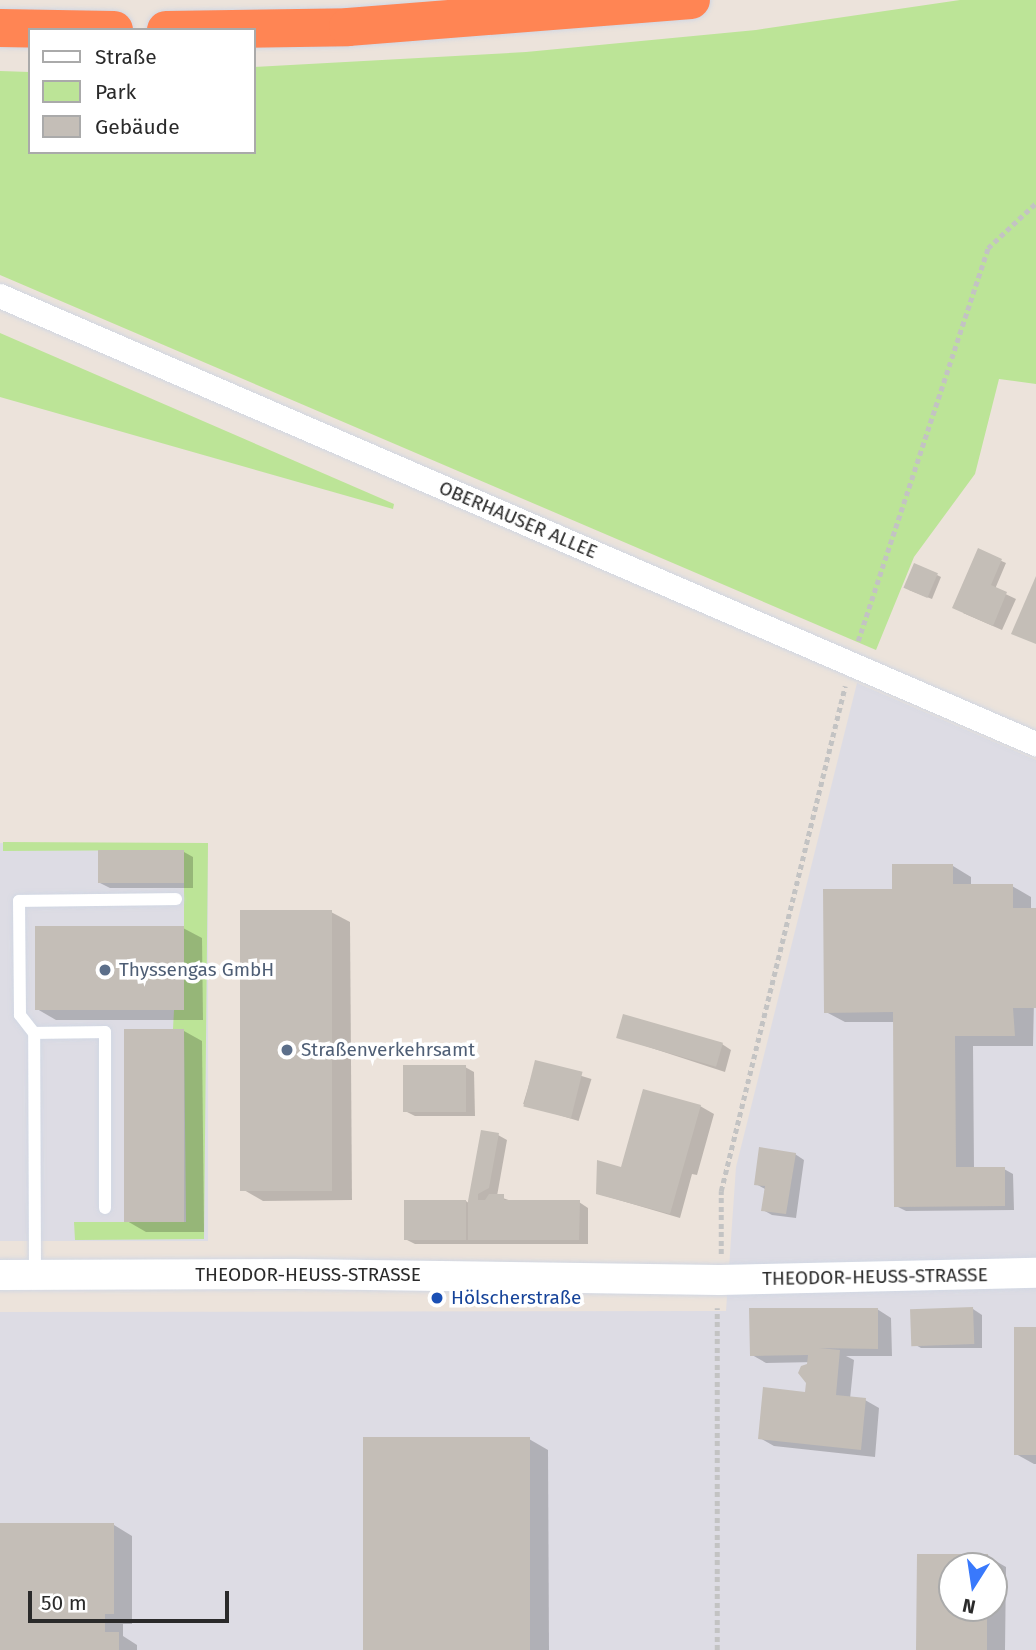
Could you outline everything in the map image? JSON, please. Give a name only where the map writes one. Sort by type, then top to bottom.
[{"type":"highway","points":[[256,29],[348,27],[691,0]]},
{"type":"highway","points":[[0,28],[28,28]]},
{"type":"street","name":"OBERHAUSER ALLEE","points":[[0,296],[1036,744]]},
{"type":"street","name":"THEODOR-HEUSS-STRASSE","points":[[0,1275],[295,1274],[719,1279],[1036,1273]]},
{"type":"lane","points":[[35,1275],[34,1033],[20,1015],[19,901],[176,900]]},
{"type":"lane","points":[[34,1033],[105,1032],[105,1208]]},
{"type":"path","points":[[717,1650],[721,1191],[850,665],[988,248],[1036,203]]},
{"type":"shaded area","points":[[857,683],[1036,760],[1036,1650],[0,1650],[0,1312],[726,1311],[736,1167]]},
{"type":"shaded area","points":[[0,843],[208,843],[208,1241],[0,1241]]},
{"type":"green space","points":[[960,0],[1036,0],[1036,384],[999,379],[975,474],[914,557],[876,650],[0,275],[0,71],[28,72],[28,154],[256,154],[256,67],[526,52],[756,30]]},
{"type":"green space","points":[[0,333],[394,504],[393,509],[0,397]]},
{"type":"green space","points":[[3,842],[208,843],[204,1239],[75,1240],[74,1222],[186,1222],[184,1029],[173,1029],[174,1010],[184,1010],[184,850],[3,851]]},
{"type":"building","points":[[978,548],[1002,559],[991,585],[1007,592],[993,626],[952,608]]},
{"type":"building","points":[[914,563],[938,573],[927,598],[903,588]]},
{"type":"building","points":[[1036,576],[1036,644],[1011,634]]},
{"type":"building","points":[[98,850],[184,850],[184,883],[98,883]]},
{"type":"building","points":[[892,864],[953,864],[953,884],[1013,884],[1013,908],[1036,908],[1036,1008],[1013,1008],[1015,1036],[955,1036],[956,1167],[1005,1167],[1005,1206],[894,1207],[893,1012],[824,1013],[823,889],[892,889]]},
{"type":"building","name":"Straßenverkehrsamt","points":[[240,910],[332,910],[332,1191],[240,1191]]},
{"type":"building","points":[[35,926],[184,926],[184,1010],[35,1010]]},
{"type":"building","points":[[623,1014],[723,1043],[716,1067],[616,1038]]},
{"type":"building","points":[[124,1029],[184,1029],[184,1222],[124,1222]]},
{"type":"building","points":[[535,1060],[583,1072],[571,1118],[523,1107]]},
{"type":"building","points":[[403,1065],[466,1065],[466,1112],[403,1112]]},
{"type":"building","points":[[643,1089],[701,1105],[670,1214],[596,1194],[597,1160],[621,1167]]},
{"type":"building","points":[[481,1130],[499,1133],[489,1188],[478,1194],[478,1200],[485,1200],[489,1194],[504,1194],[504,1200],[580,1200],[579,1240],[468,1240],[468,1201]]},
{"type":"building","points":[[759,1147],[796,1153],[786,1214],[761,1211],[765,1186],[754,1185]]},
{"type":"building","points":[[404,1200],[466,1200],[466,1240],[404,1240]]},
{"type":"building","points":[[973,1307],[974,1344],[911,1346],[910,1309]]},
{"type":"building","points":[[749,1308],[878,1308],[878,1349],[819,1348],[840,1350],[836,1395],[866,1398],[861,1450],[758,1439],[763,1387],[805,1392],[806,1383],[798,1373],[801,1366],[807,1364],[808,1355],[750,1356]]},
{"type":"building","points":[[1014,1327],[1036,1327],[1036,1455],[1014,1455]]},
{"type":"building","points":[[363,1437],[530,1437],[530,1650],[363,1650]]},
{"type":"building","points":[[0,1523],[114,1523],[114,1614],[105,1614],[105,1632],[119,1632],[119,1650],[0,1650]]},
{"type":"building","points":[[917,1554],[938,1554],[938,1622],[987,1622],[987,1650],[916,1650]]},
{"type":"place","name":"Thyssengas GmbH","points":[[105,970]]},
{"type":"place","name":"Straßenverkehrsamt","points":[[287,1050]]},
{"type":"place","name":"Hölscherstraße","points":[[437,1298]]}]
